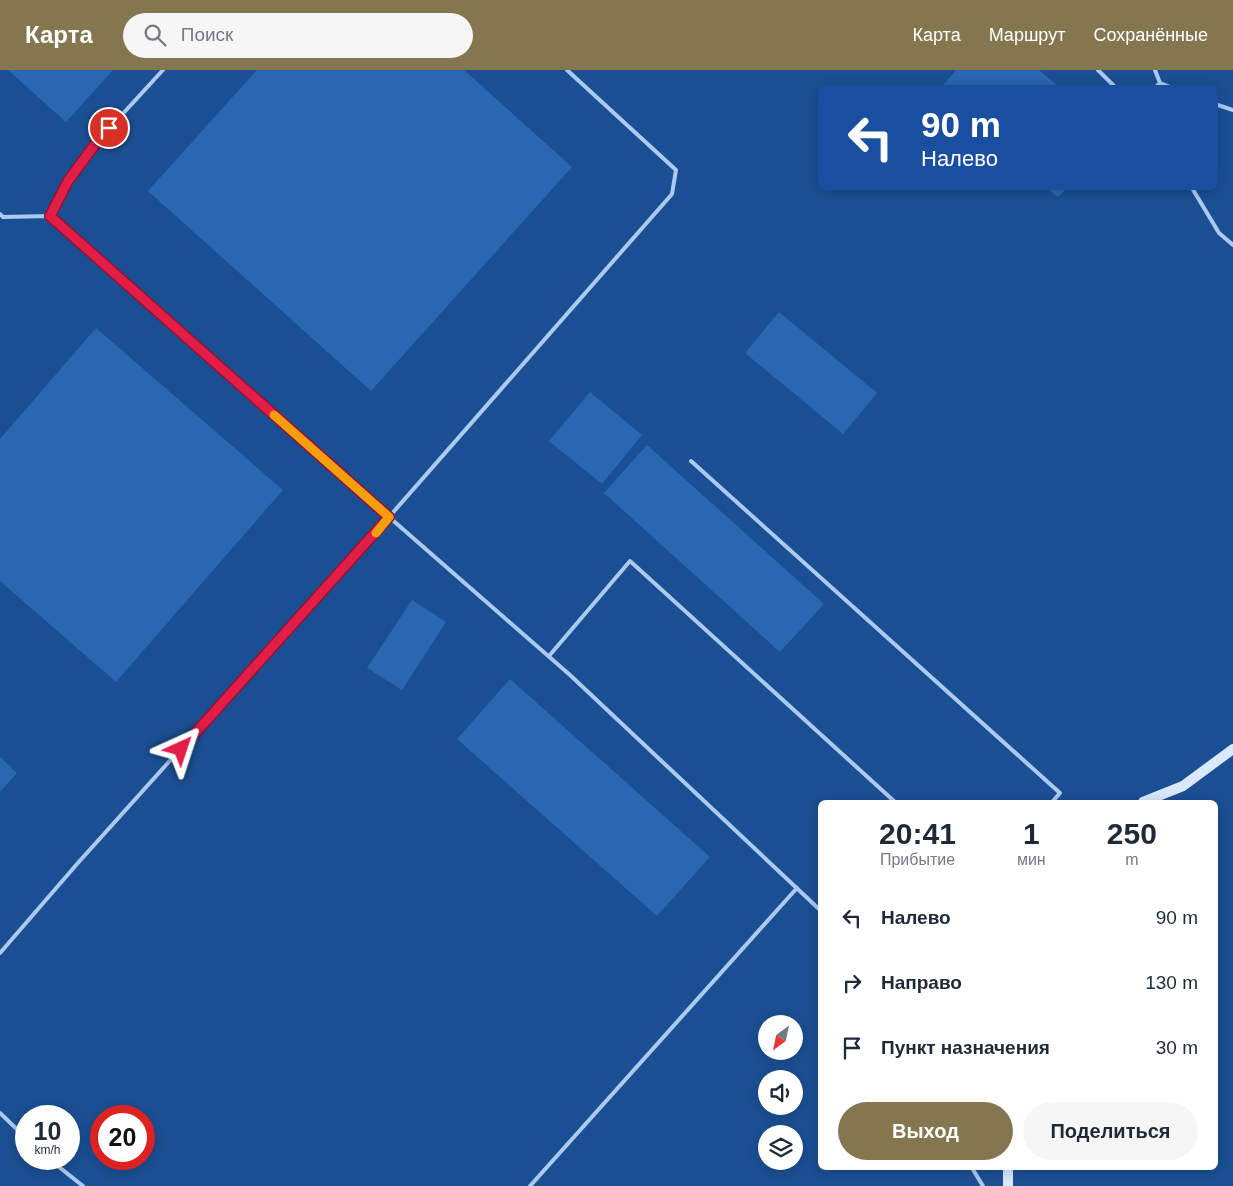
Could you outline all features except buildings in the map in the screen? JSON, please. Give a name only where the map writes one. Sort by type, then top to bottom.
[{"type":"main road","points":[[1148,800],[1183,786],[1233,749]]},
{"type":"main road","points":[[1008,1170],[1008,1186]]},
{"type":"lane","points":[[50,216],[68,181],[96,143],[163,70]]},
{"type":"lane","points":[[0,953],[77,864],[389,517],[672,194],[676,170],[567,70]]},
{"type":"lane","points":[[1098,70],[1113,85]]},
{"type":"lane","points":[[1155,70],[1160,83],[1165,85]]},
{"type":"lane","points":[[1218,105],[1233,110]]},
{"type":"lane","points":[[1193,190],[1219,233],[1233,245]]},
{"type":"lane","points":[[0,214],[3,217],[50,216],[389,517],[549,656],[818,908]]},
{"type":"lane","points":[[691,462],[1060,793],[1054,800]]},
{"type":"lane","points":[[549,656],[630,561],[893,800]]},
{"type":"lane","points":[[530,1186],[797,888]]},
{"type":"lane","points":[[0,1113],[15,1127]]},
{"type":"lane","points":[[63,1170],[83,1186]]},
{"type":"lane","points":[[973,1170],[983,1186]]},
{"type":"slow traffic","points":[[274,415],[389,517],[376,533]]},
{"type":"route","points":[[109,128],[68,181],[50,216],[389,517],[181,749]]}]
